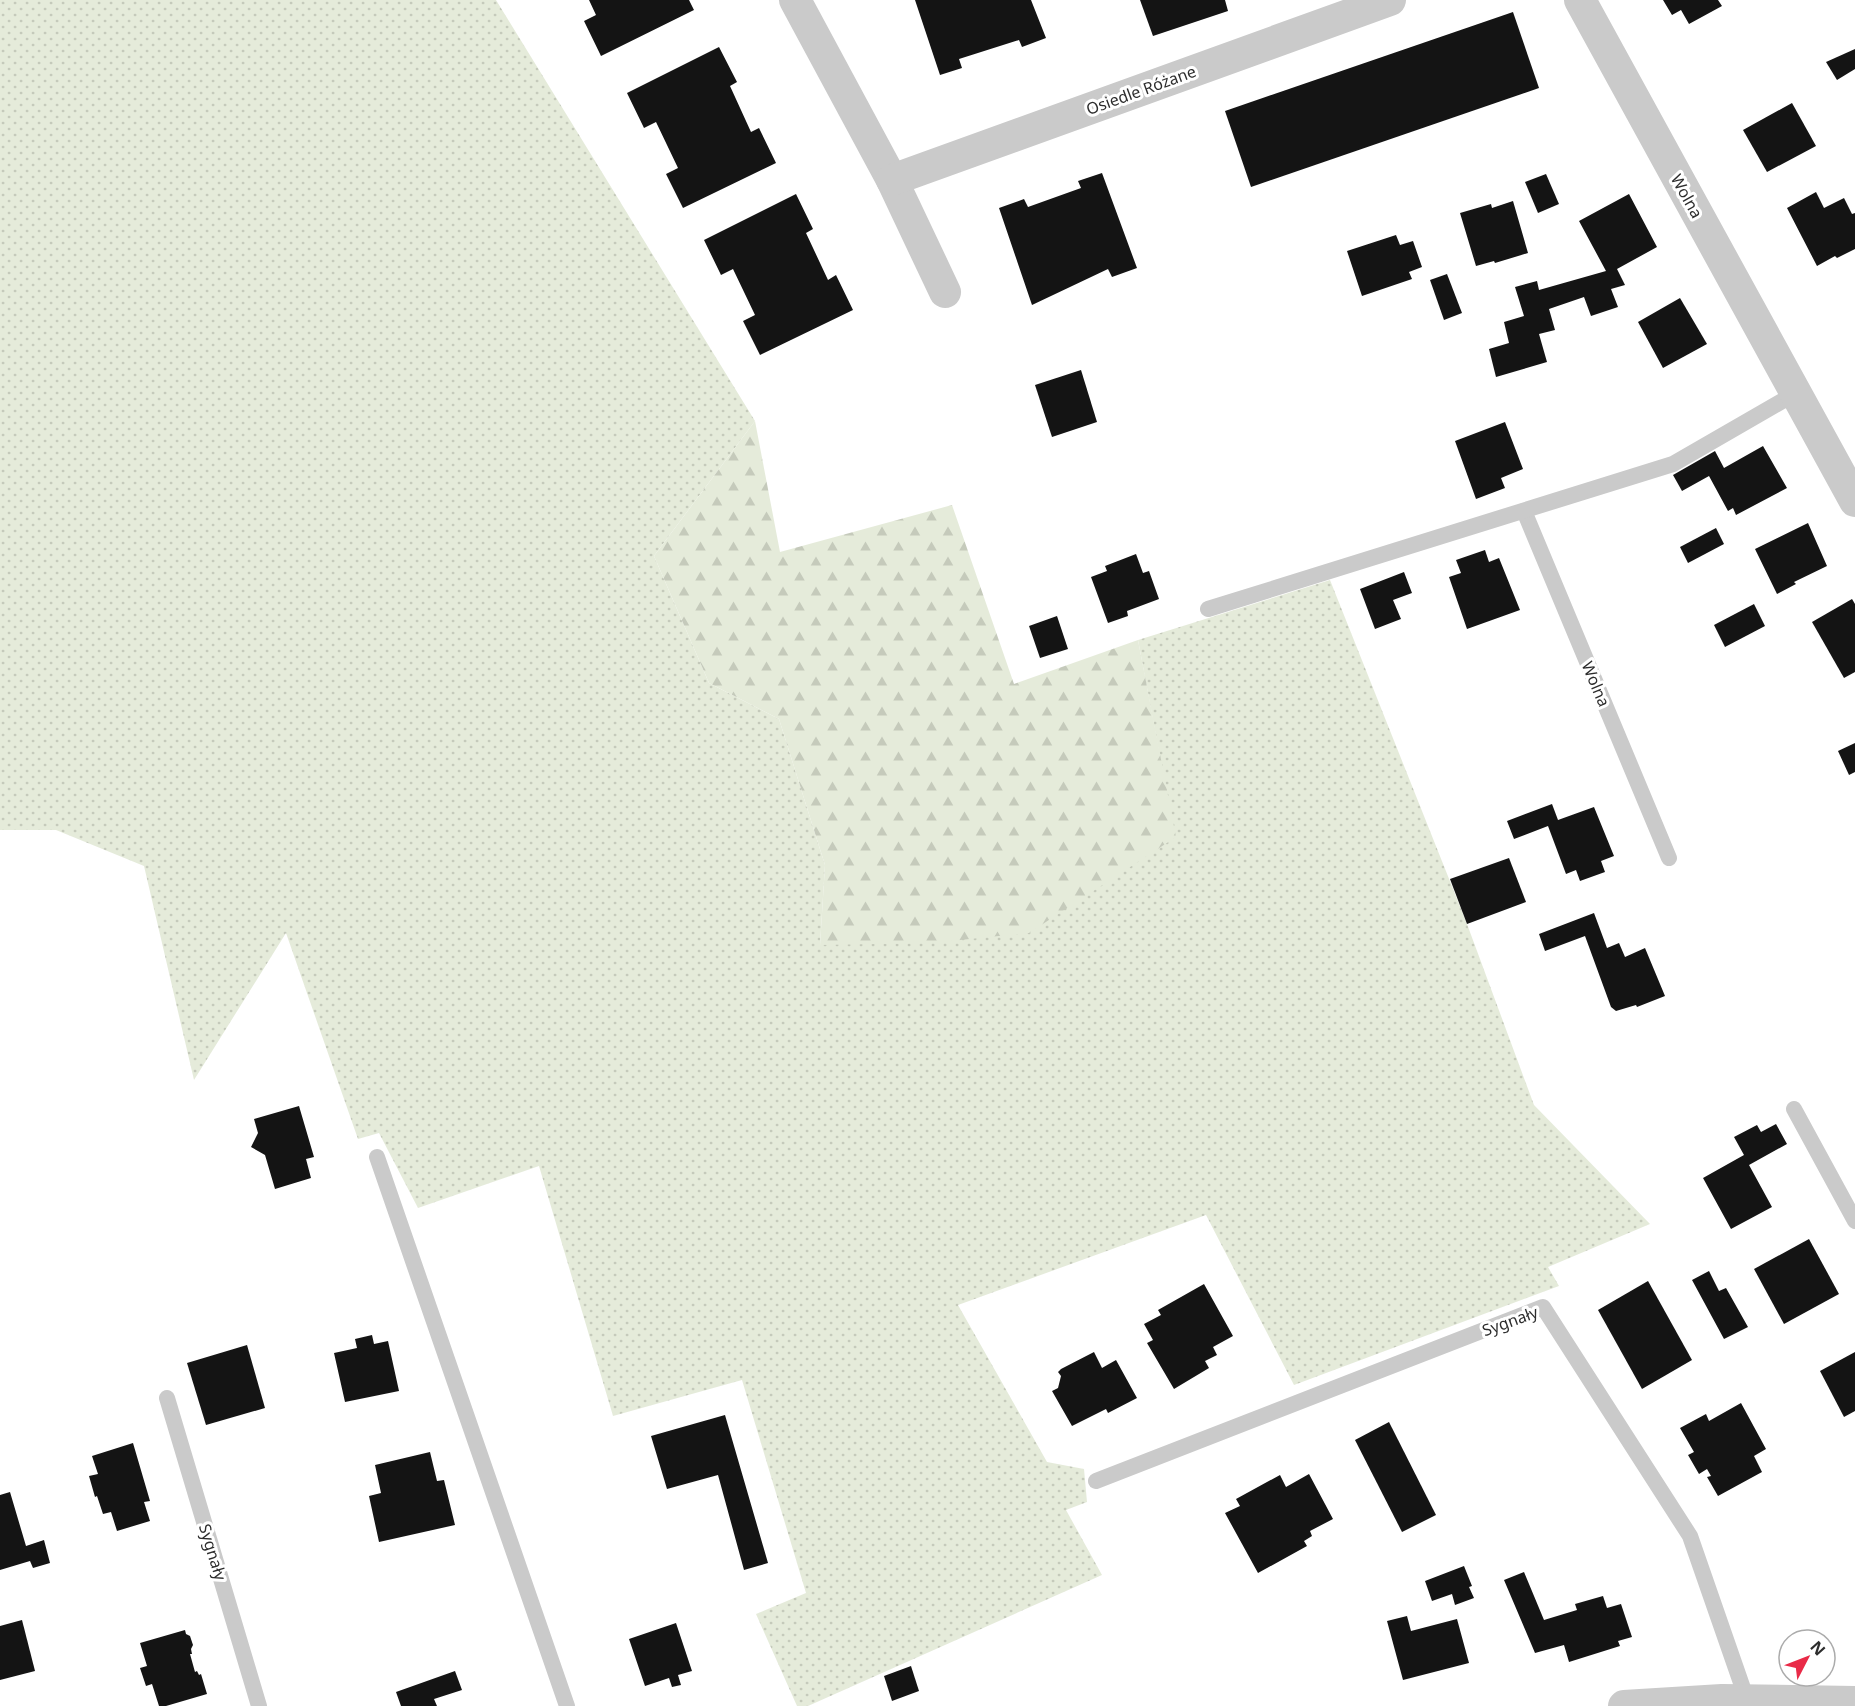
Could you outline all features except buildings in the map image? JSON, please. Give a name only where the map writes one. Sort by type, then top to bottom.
[{"type":"street","points":[[795,0],[892,180],[945,292]]},
{"type":"street","name":"Osiedle Różane","points":[[892,180],[1390,0]]},
{"type":"street","name":"Wolna","points":[[1580,0],[1855,501]]},
{"type":"street","points":[[1624,1706],[1731,1702],[1855,1702]]},
{"type":"lane","points":[[1208,609],[1673,464],[1796,393]]},
{"type":"lane","name":"Wolna","points":[[1524,511],[1669,858]]},
{"type":"lane","points":[[1794,1109],[1855,1221]]},
{"type":"lane","points":[[377,1157],[567,1706]]},
{"type":"lane","name":"Sygnały","points":[[1096,1482],[1543,1307],[1690,1536],[1731,1702]]},
{"type":"lane","name":"Sygnały","points":[[167,1398],[259,1706]]},
{"type":"green space","points":[[0,0],[496,0],[755,421],[654,556],[709,683],[779,719],[825,865],[820,945],[1175,837],[1138,640],[1330,580],[1467,924],[1534,1105],[1650,1224],[1548,1267],[1559,1286],[1294,1385],[1206,1215],[958,1305],[1047,1462],[1084,1469],[1087,1502],[1066,1510],[1102,1575],[808,1706],[797,1706],[756,1614],[806,1593],[742,1380],[613,1416],[539,1166],[418,1208],[379,1133],[358,1139],[286,933],[194,1080],[144,866],[56,830],[0,830]]},
{"type":"green space","points":[[755,421],[780,552],[952,505],[1014,684],[1138,640],[1176,837],[1029,933],[931,943],[820,945],[825,865],[779,719],[709,683],[654,556]]}]
